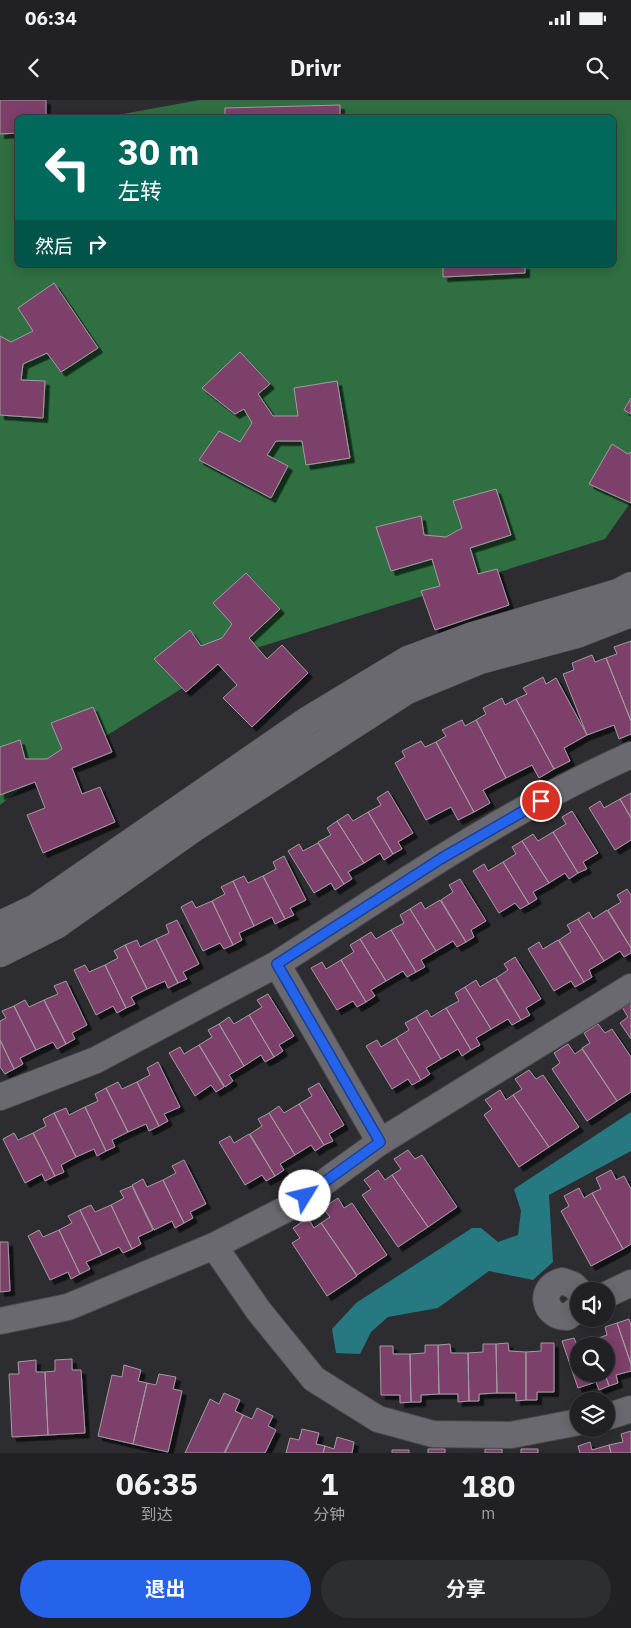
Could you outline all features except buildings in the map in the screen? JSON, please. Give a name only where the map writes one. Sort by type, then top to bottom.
[{"type":"street","points":[[0,925],[36,908],[307,720],[408,660],[470,637],[618,593],[631,586]]},
{"type":"street","points":[[0,953],[56,926],[195,827],[408,690],[480,660],[577,634],[631,613]]},
{"type":"street","points":[[0,1097],[96,1060],[277,964],[442,858],[590,773],[631,755]]},
{"type":"street","points":[[277,964],[380,1142]]},
{"type":"street","points":[[0,1321],[68,1307],[214,1246],[290,1207],[380,1142],[631,987]]},
{"type":"street","points":[[214,1246],[258,1310],[314,1378],[378,1419],[433,1434],[501,1435],[570,1424]]},
{"type":"street","points":[[570,1284],[562,1281],[551,1286],[546,1297],[548,1308],[556,1315],[567,1317],[570,1315]]},
{"type":"street","points":[[615,1290],[631,1283]]},
{"type":"street","points":[[615,1414],[631,1409]]},
{"type":"green space","points":[[200,100],[631,100],[631,502],[605,539],[237,654],[18,791],[0,805],[0,113],[15,120],[15,267],[616,267],[616,115],[117,115]]},
{"type":"water","points":[[631,1112],[631,1151],[549,1195],[553,1262],[533,1280],[489,1271],[438,1308],[388,1317],[371,1332],[360,1354],[336,1353],[332,1329],[356,1303],[472,1228],[481,1228],[498,1242],[518,1235],[521,1211],[514,1189]]},
{"type":"route","points":[[305,1196],[380,1142],[277,964],[442,858],[541,801]]}]
